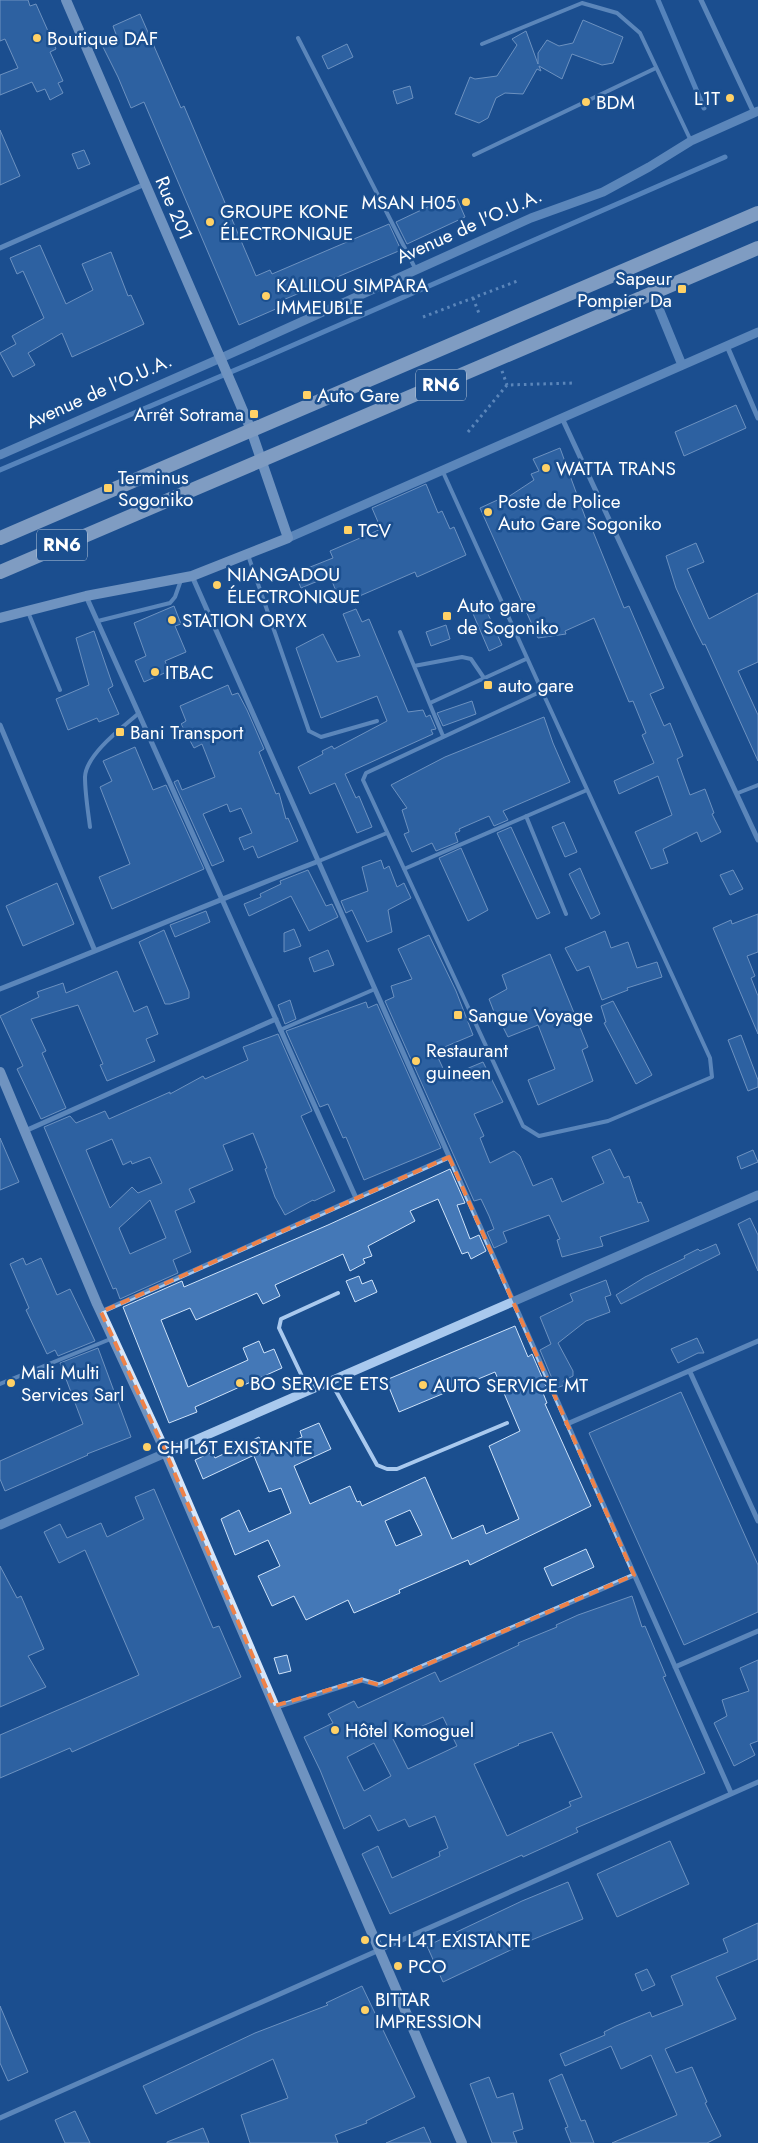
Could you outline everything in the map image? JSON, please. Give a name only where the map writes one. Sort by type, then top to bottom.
[{"type":"highway","name":"RN6","points":[[0,538],[758,213]]},
{"type":"highway","name":"RN6","points":[[0,572],[758,248]]},
{"type":"main road","name":"Rue 201","points":[[66,0],[251,430],[288,538]]},
{"type":"main road","points":[[0,618],[86,596],[192,576],[288,538]]},
{"type":"main road","points":[[0,1072],[101,1312],[166,1453],[276,1707],[378,1951],[462,2143]]},
{"type":"street","points":[[701,0],[756,112]]},
{"type":"street","name":"Avenue de l'O.U.A.","points":[[0,455],[221,358],[530,218],[602,192],[650,167],[691,141],[756,112]]},
{"type":"street","points":[[0,248],[145,184]]},
{"type":"street","points":[[653,294],[682,365]]},
{"type":"street","points":[[288,538],[758,332]]},
{"type":"street","points":[[727,346],[758,418]]},
{"type":"street","points":[[562,418],[738,793],[758,840]]},
{"type":"street","points":[[192,576],[731,1793]]},
{"type":"street","points":[[86,596],[140,712],[221,898],[356,1198]]},
{"type":"street","points":[[0,725],[95,952]]},
{"type":"street","points":[[0,989],[95,952],[221,898],[318,861]]},
{"type":"street","points":[[26,1131],[276,1019]]},
{"type":"street","points":[[101,1312],[449,1157]]},
{"type":"street","points":[[0,1525],[757,1198]]},
{"type":"street","points":[[567,1424],[758,1341]]},
{"type":"street","points":[[690,1372],[758,1521]]},
{"type":"street","points":[[276,1707],[362,1680],[379,1685],[634,1575]]},
{"type":"street","points":[[675,1667],[758,1631]]},
{"type":"street","points":[[0,2118],[758,1782]]},
{"type":"lane","points":[[482,44],[582,3],[618,13],[640,33],[691,141]]},
{"type":"lane","points":[[298,38],[416,270]]},
{"type":"lane","points":[[474,155],[656,68]]},
{"type":"lane","points":[[442,471],[526,659],[542,691],[710,1058],[712,1077],[608,1121],[539,1136],[523,1126],[363,780],[366,773],[542,691]]},
{"type":"lane","points":[[248,555],[309,732],[321,737],[377,721]]},
{"type":"lane","points":[[98,621],[170,602],[175,597],[181,578]]},
{"type":"lane","points":[[27,610],[60,690]]},
{"type":"lane","points":[[400,632],[443,736]]},
{"type":"lane","points":[[414,666],[462,657],[471,659],[484,678]]},
{"type":"lane","points":[[430,703],[526,659]]},
{"type":"lane","points":[[90,827],[85,775],[94,756],[109,738],[140,712]]},
{"type":"lane","points":[[738,793],[758,785]]},
{"type":"lane","points":[[404,869],[587,790]]},
{"type":"lane","points":[[526,816],[566,914]]},
{"type":"lane","points":[[318,861],[387,833]]},
{"type":"lane","points":[[280,1030],[375,988]]},
{"type":"lane","points":[[309,1391],[279,1328],[281,1318],[338,1293]]},
{"type":"lane","points":[[0,1384],[113,1338]]},
{"type":"lane","points":[[331,1382],[378,1465],[387,1469],[397,1469],[507,1423]]},
{"type":"path","points":[[423,316],[520,280]]},
{"type":"path","points":[[468,432],[507,384],[574,383]]},
{"type":"highlighted area","points":[[449,1157],[634,1575],[379,1685],[362,1680],[274,1706],[166,1453],[101,1312]]},
{"type":"building","points":[[0,0],[28,0],[30,6],[36,4],[56,49],[50,52],[63,81],[58,83],[63,93],[50,100],[45,89],[37,92],[32,82],[0,95],[0,75],[18,68],[5,39],[0,41]]},
{"type":"building","points":[[140,14],[181,108],[184,106],[256,276],[270,270],[272,274],[389,224],[401,250],[283,300],[285,305],[239,325],[144,102],[131,108],[102,45],[117,37],[113,26]]},
{"type":"building","points":[[583,20],[623,37],[613,63],[602,65],[572,54],[562,79],[539,66],[541,71],[537,69],[523,94],[505,93],[496,98],[488,118],[479,123],[455,114],[470,77],[475,79],[497,76],[517,45],[512,39],[526,31],[538,64],[538,53],[547,40],[559,46],[573,43]]},
{"type":"building","points":[[347,44],[353,57],[328,69],[322,56]]},
{"type":"building","points":[[410,86],[413,98],[397,104],[393,91]]},
{"type":"building","points":[[0,130],[20,176],[0,185]]},
{"type":"building","points":[[84,150],[90,164],[78,169],[72,154]]},
{"type":"building","points":[[455,194],[465,217],[407,244],[396,222]]},
{"type":"building","points":[[40,245],[66,304],[93,290],[82,264],[111,252],[128,296],[131,295],[144,324],[72,357],[62,333],[28,353],[35,365],[13,377],[0,353],[16,344],[12,336],[44,318],[23,271],[17,274],[10,258]]},
{"type":"building","points":[[736,405],[746,428],[684,456],[675,432]]},
{"type":"building","points":[[560,448],[588,525],[590,524],[624,608],[629,606],[664,688],[650,694],[664,726],[670,723],[683,756],[677,759],[690,795],[705,789],[714,813],[712,814],[721,832],[701,842],[697,832],[663,849],[668,863],[651,869],[635,832],[672,815],[658,776],[619,794],[614,781],[654,763],[642,735],[646,733],[633,701],[629,702],[594,618],[565,631],[566,634],[538,638],[480,508],[504,497],[505,499],[534,480],[531,474],[539,471],[533,459]]},
{"type":"building","points":[[426,484],[438,513],[442,511],[450,529],[454,527],[466,555],[417,577],[415,572],[341,604],[330,576],[301,588],[295,573],[333,558],[330,551],[381,529],[372,508]]},
{"type":"building","points":[[696,543],[704,562],[687,569],[709,619],[758,593],[758,662],[738,671],[758,715],[758,761],[705,644],[703,645],[676,588],[666,556]]},
{"type":"building","points":[[483,603],[502,645],[489,651],[471,609]]},
{"type":"building","points":[[174,606],[181,624],[175,626],[186,652],[165,661],[169,671],[144,682],[135,661],[146,656],[134,623]]},
{"type":"building","points":[[356,609],[362,622],[369,619],[408,712],[423,710],[426,717],[430,715],[436,729],[431,730],[433,734],[345,774],[356,798],[359,796],[372,827],[357,833],[335,783],[310,794],[298,767],[323,754],[322,751],[332,746],[334,749],[387,721],[377,696],[321,718],[296,648],[323,634],[337,662],[360,656],[343,614]]},
{"type":"building","points":[[446,625],[450,639],[431,646],[426,632]]},
{"type":"building","points":[[94,631],[113,686],[108,689],[119,714],[99,722],[97,718],[68,730],[56,699],[89,685],[76,638]]},
{"type":"building","points":[[228,685],[232,695],[238,693],[247,710],[264,749],[259,752],[276,794],[279,793],[286,819],[288,818],[298,841],[258,858],[253,846],[244,850],[239,838],[252,833],[241,808],[230,812],[227,804],[203,814],[224,861],[212,866],[174,782],[178,780],[182,790],[215,777],[202,744],[194,748],[181,724],[186,721],[180,706]]},
{"type":"building","points":[[472,701],[476,714],[443,726],[437,713]]},
{"type":"building","points":[[544,717],[570,782],[503,811],[508,820],[494,826],[489,816],[459,829],[460,831],[455,833],[458,842],[436,851],[432,843],[412,852],[404,834],[409,832],[402,810],[407,808],[391,785],[445,757]]},
{"type":"building","points":[[135,747],[153,790],[166,785],[204,869],[112,909],[99,877],[130,864],[100,787],[112,781],[103,761]]},
{"type":"building","points":[[564,822],[577,852],[565,857],[552,827]]},
{"type":"building","points":[[511,827],[550,913],[537,919],[497,833]]},
{"type":"building","points":[[461,848],[488,910],[468,921],[439,858]]},
{"type":"building","points":[[381,860],[384,869],[389,866],[397,887],[404,883],[411,898],[388,910],[392,932],[367,942],[352,910],[346,913],[341,901],[368,891],[362,867]]},
{"type":"building","points":[[580,868],[600,914],[591,919],[569,874]]},
{"type":"building","points":[[308,870],[326,906],[332,904],[338,917],[309,931],[291,896],[249,916],[244,904],[261,897],[260,894],[281,884],[280,881]]},
{"type":"building","points":[[733,870],[743,889],[730,895],[720,875]]},
{"type":"building","points":[[57,883],[74,924],[23,946],[6,906]]},
{"type":"building","points":[[206,911],[210,922],[175,937],[170,925]]},
{"type":"building","points":[[758,914],[758,952],[747,956],[755,976],[751,978],[758,996],[758,1034],[713,928],[731,920],[732,924]]},
{"type":"building","points":[[294,929],[301,946],[284,952],[284,933]]},
{"type":"building","points":[[164,930],[189,992],[189,998],[170,1004],[165,1004],[139,942]]},
{"type":"building","points":[[605,931],[611,948],[628,942],[637,968],[657,962],[662,977],[627,988],[628,990],[602,1000],[589,966],[577,971],[565,948]]},
{"type":"building","points":[[429,935],[456,991],[473,1035],[435,1051],[447,1077],[483,1062],[503,1102],[474,1114],[484,1136],[480,1138],[490,1163],[514,1151],[520,1156],[533,1186],[552,1178],[562,1202],[604,1183],[592,1157],[610,1149],[624,1178],[629,1176],[638,1203],[641,1202],[649,1221],[600,1237],[603,1246],[562,1257],[557,1240],[560,1239],[549,1215],[503,1232],[507,1242],[494,1248],[487,1232],[494,1229],[489,1216],[481,1199],[474,1201],[385,1001],[394,997],[391,986],[412,979],[398,949]]},
{"type":"building","points":[[328,950],[334,965],[314,972],[309,958]]},
{"type":"building","points":[[550,954],[588,1047],[582,1050],[593,1081],[538,1105],[528,1080],[555,1069],[538,1025],[508,1037],[500,1021],[498,1022],[489,999],[507,989],[502,975]]},
{"type":"building","points":[[117,971],[134,1012],[147,1006],[158,1034],[146,1039],[155,1061],[107,1081],[100,1065],[103,1064],[78,1005],[31,1019],[46,1051],[42,1053],[66,1108],[41,1119],[17,1069],[23,1066],[0,1016],[39,997],[37,992],[63,983],[66,993]]},
{"type":"building","points":[[290,1000],[296,1019],[285,1024],[278,1005]]},
{"type":"building","points":[[613,1001],[652,1075],[636,1084],[604,1023],[606,1022],[601,1006]]},
{"type":"building","points":[[366,1002],[368,1008],[377,1004],[441,1148],[364,1180],[346,1137],[343,1138],[328,1104],[320,1107],[286,1031]]},
{"type":"building","points":[[278,1034],[312,1111],[301,1116],[335,1191],[285,1215],[275,1197],[265,1169],[267,1168],[253,1133],[223,1145],[233,1170],[189,1189],[195,1202],[175,1211],[191,1252],[173,1260],[178,1273],[120,1299],[116,1288],[113,1289],[44,1127],[70,1116],[76,1123],[105,1111],[109,1119],[170,1092],[170,1094],[203,1076],[205,1079],[248,1060],[243,1047]],"holes":[[[112,1139],[123,1165],[131,1161],[132,1164],[150,1157],[162,1183],[138,1193],[132,1187],[110,1208],[86,1150]],[[150,1200],[166,1238],[130,1254],[119,1228]]]},
{"type":"building","points":[[741,1035],[758,1080],[758,1087],[748,1091],[728,1040]]},
{"type":"building","points":[[0,1138],[19,1182],[0,1190]]},
{"type":"building","points":[[753,1150],[758,1162],[741,1169],[737,1157]]},
{"type":"building","points":[[450,1169],[465,1203],[457,1205],[470,1239],[479,1235],[486,1251],[471,1259],[468,1252],[462,1254],[438,1199],[410,1211],[415,1221],[368,1246],[372,1256],[363,1259],[365,1263],[350,1271],[343,1254],[275,1285],[280,1296],[263,1304],[257,1293],[196,1320],[190,1308],[161,1320],[188,1387],[248,1360],[243,1348],[259,1341],[264,1353],[274,1349],[282,1368],[195,1407],[197,1412],[169,1423],[123,1307],[182,1281],[184,1287],[328,1225]]},
{"type":"building","points":[[750,1218],[758,1235],[758,1271],[738,1224]]},
{"type":"building","points":[[716,1244],[720,1254],[621,1304],[616,1295],[645,1277],[685,1258],[684,1256],[698,1249],[700,1251]]},
{"type":"building","points":[[23,1258],[26,1265],[41,1258],[57,1295],[70,1289],[95,1341],[58,1356],[55,1350],[47,1354],[26,1310],[29,1308],[10,1264]]},
{"type":"building","points":[[359,1276],[362,1284],[372,1280],[377,1292],[355,1302],[346,1281]]},
{"type":"building","points":[[606,1280],[611,1295],[605,1297],[610,1312],[586,1321],[558,1343],[573,1371],[573,1376],[563,1381],[565,1385],[556,1388],[540,1350],[551,1344],[540,1317],[573,1301],[570,1294]]},
{"type":"building","points":[[515,1326],[528,1357],[532,1354],[548,1391],[543,1393],[547,1403],[545,1404],[591,1506],[470,1565],[468,1560],[399,1590],[400,1593],[354,1613],[348,1600],[306,1620],[294,1596],[272,1606],[258,1576],[280,1566],[268,1540],[235,1555],[221,1519],[239,1510],[249,1532],[291,1513],[281,1488],[269,1492],[254,1456],[302,1437],[300,1431],[319,1423],[331,1449],[294,1466],[310,1504],[350,1486],[357,1502],[360,1501],[362,1506],[425,1477],[452,1539],[483,1525],[486,1534],[519,1519],[489,1446],[520,1431],[495,1372],[399,1412],[386,1380]],"holes":[[[410,1510],[422,1535],[396,1546],[385,1521]]]},
{"type":"building","points":[[697,1338],[704,1353],[698,1353],[678,1363],[671,1349]]},
{"type":"building","points":[[98,1348],[131,1437],[87,1454],[5,1491],[0,1479],[0,1461],[83,1424],[60,1363]]},
{"type":"building","points":[[681,1392],[758,1565],[758,1612],[684,1645],[589,1433]]},
{"type":"building","points":[[259,1437],[265,1450],[203,1479],[195,1460],[212,1452],[215,1458]]},
{"type":"building","points":[[154,1489],[213,1628],[219,1626],[241,1677],[72,1752],[70,1748],[0,1778],[0,1735],[139,1675],[85,1550],[59,1563],[44,1532],[60,1524],[67,1538],[101,1523],[107,1537],[144,1519],[135,1497]]},
{"type":"building","points":[[586,1549],[594,1567],[552,1586],[544,1568]]},
{"type":"building","points":[[0,1566],[17,1598],[21,1596],[44,1649],[28,1656],[46,1687],[0,1707]]},
{"type":"building","points":[[632,1596],[642,1627],[645,1626],[666,1676],[663,1677],[705,1773],[576,1828],[578,1832],[390,1914],[362,1854],[378,1846],[392,1878],[440,1856],[439,1852],[448,1848],[435,1816],[409,1827],[405,1819],[378,1831],[370,1815],[344,1829],[320,1770],[304,1737],[333,1723],[328,1714],[354,1701],[358,1708],[435,1672],[440,1682],[519,1645],[518,1643],[557,1627],[556,1625]],"holes":[[[443,1717],[457,1746],[408,1769],[393,1739]],[[552,1732],[582,1797],[569,1802],[571,1806],[507,1836],[474,1764],[518,1744]],[[374,1743],[391,1776],[364,1791],[347,1757]]]},
{"type":"building","points":[[287,1655],[291,1671],[279,1674],[274,1658]]},
{"type":"building","points":[[758,1660],[758,1741],[750,1744],[755,1755],[734,1766],[714,1723],[727,1716],[722,1700],[749,1691],[740,1668]]},
{"type":"building","points":[[670,1841],[689,1884],[617,1917],[597,1874]]},
{"type":"building","points":[[568,1882],[583,1919],[534,1939],[443,1982],[427,1946],[522,1901]]},
{"type":"building","points":[[758,1923],[758,1959],[716,1977],[736,2019],[665,2049],[676,2073],[692,2067],[707,2102],[705,2103],[721,2136],[707,2143],[612,2143],[677,2115],[651,2055],[621,2069],[611,2046],[565,2066],[560,2054],[605,2035],[604,2032],[650,2012],[652,2017],[683,2005],[671,1976],[728,1952],[723,1939]]},
{"type":"building","points":[[647,1969],[655,1985],[642,1991],[635,1974]]},
{"type":"building","points":[[362,1986],[415,2097],[366,2121],[367,2123],[335,2135],[338,2143],[250,2143],[241,2115],[288,2098],[273,2059],[156,2114],[143,2086],[255,2033],[328,2005],[326,2003]]},
{"type":"building","points":[[0,2006],[28,2072],[8,2081],[0,2063]]},
{"type":"building","points":[[562,2074],[581,2121],[585,2120],[594,2143],[571,2143],[565,2128],[568,2127],[549,2080]]},
{"type":"building","points":[[489,2077],[497,2098],[513,2093],[523,2129],[513,2132],[517,2143],[492,2143],[470,2084]]},
{"type":"building","points":[[75,2111],[90,2143],[65,2143],[55,2120]]},
{"type":"building","points":[[424,2127],[431,2143],[386,2143]]},
{"type":"building","points":[[203,2128],[209,2143],[167,2143],[167,2142]]},
{"type":"waterway","points":[[658,0],[704,108]]},
{"type":"waterway","points":[[0,470],[259,360],[725,157]]},
{"type":"place","name":"Boutique DAF","points":[[37,38]]},
{"type":"place","name":"L1T","points":[[730,98]]},
{"type":"place","name":"BDM","points":[[586,102]]},
{"type":"place","name":"MSAN H05","points":[[466,202]]},
{"type":"place","name":"GROUPE KONE ÉLECTRONIQUE","points":[[210,222]]},
{"type":"place","name":"Sapeur Pompier Da","points":[[682,289]]},
{"type":"place","name":"KALILOU SIMPARA IMMEUBLE","points":[[266,296]]},
{"type":"place","name":"Auto Gare","points":[[307,395]]},
{"type":"place","name":"Arrêt Sotrama","points":[[254,414]]},
{"type":"place","name":"WATTA TRANS","points":[[546,468]]},
{"type":"place","name":"Terminus Sogoniko","points":[[108,488]]},
{"type":"place","name":"Poste de Police Auto Gare Sogoniko","points":[[488,512]]},
{"type":"place","name":"TCV","points":[[348,530]]},
{"type":"place","name":"NIANGADOU ÉLECTRONIQUE","points":[[217,585]]},
{"type":"place","name":"Auto gare de Sogoniko","points":[[447,616]]},
{"type":"place","name":"STATION ORYX","points":[[172,620]]},
{"type":"place","name":"ITBAC","points":[[155,672]]},
{"type":"place","name":"auto gare","points":[[488,685]]},
{"type":"place","name":"Bani Transport","points":[[120,732]]},
{"type":"place","name":"Sangue Voyage","points":[[458,1015]]},
{"type":"place","name":"Restaurant guineen","points":[[416,1061]]},
{"type":"place","name":"Mali Multi Services Sarl","points":[[11,1383]]},
{"type":"place","name":"BO SERVICE ETS","points":[[240,1383]]},
{"type":"place","name":"AUTO SERVICE MT","points":[[423,1385]]},
{"type":"place","name":"CH L6T EXISTANTE","points":[[147,1447]]},
{"type":"place","name":"Hôtel Komoguel","points":[[335,1730]]},
{"type":"place","name":"CH L4T EXISTANTE","points":[[365,1940]]},
{"type":"place","name":"PCO","points":[[398,1966]]},
{"type":"place","name":"BITTAR IMPRESSION","points":[[365,2010]]}]
